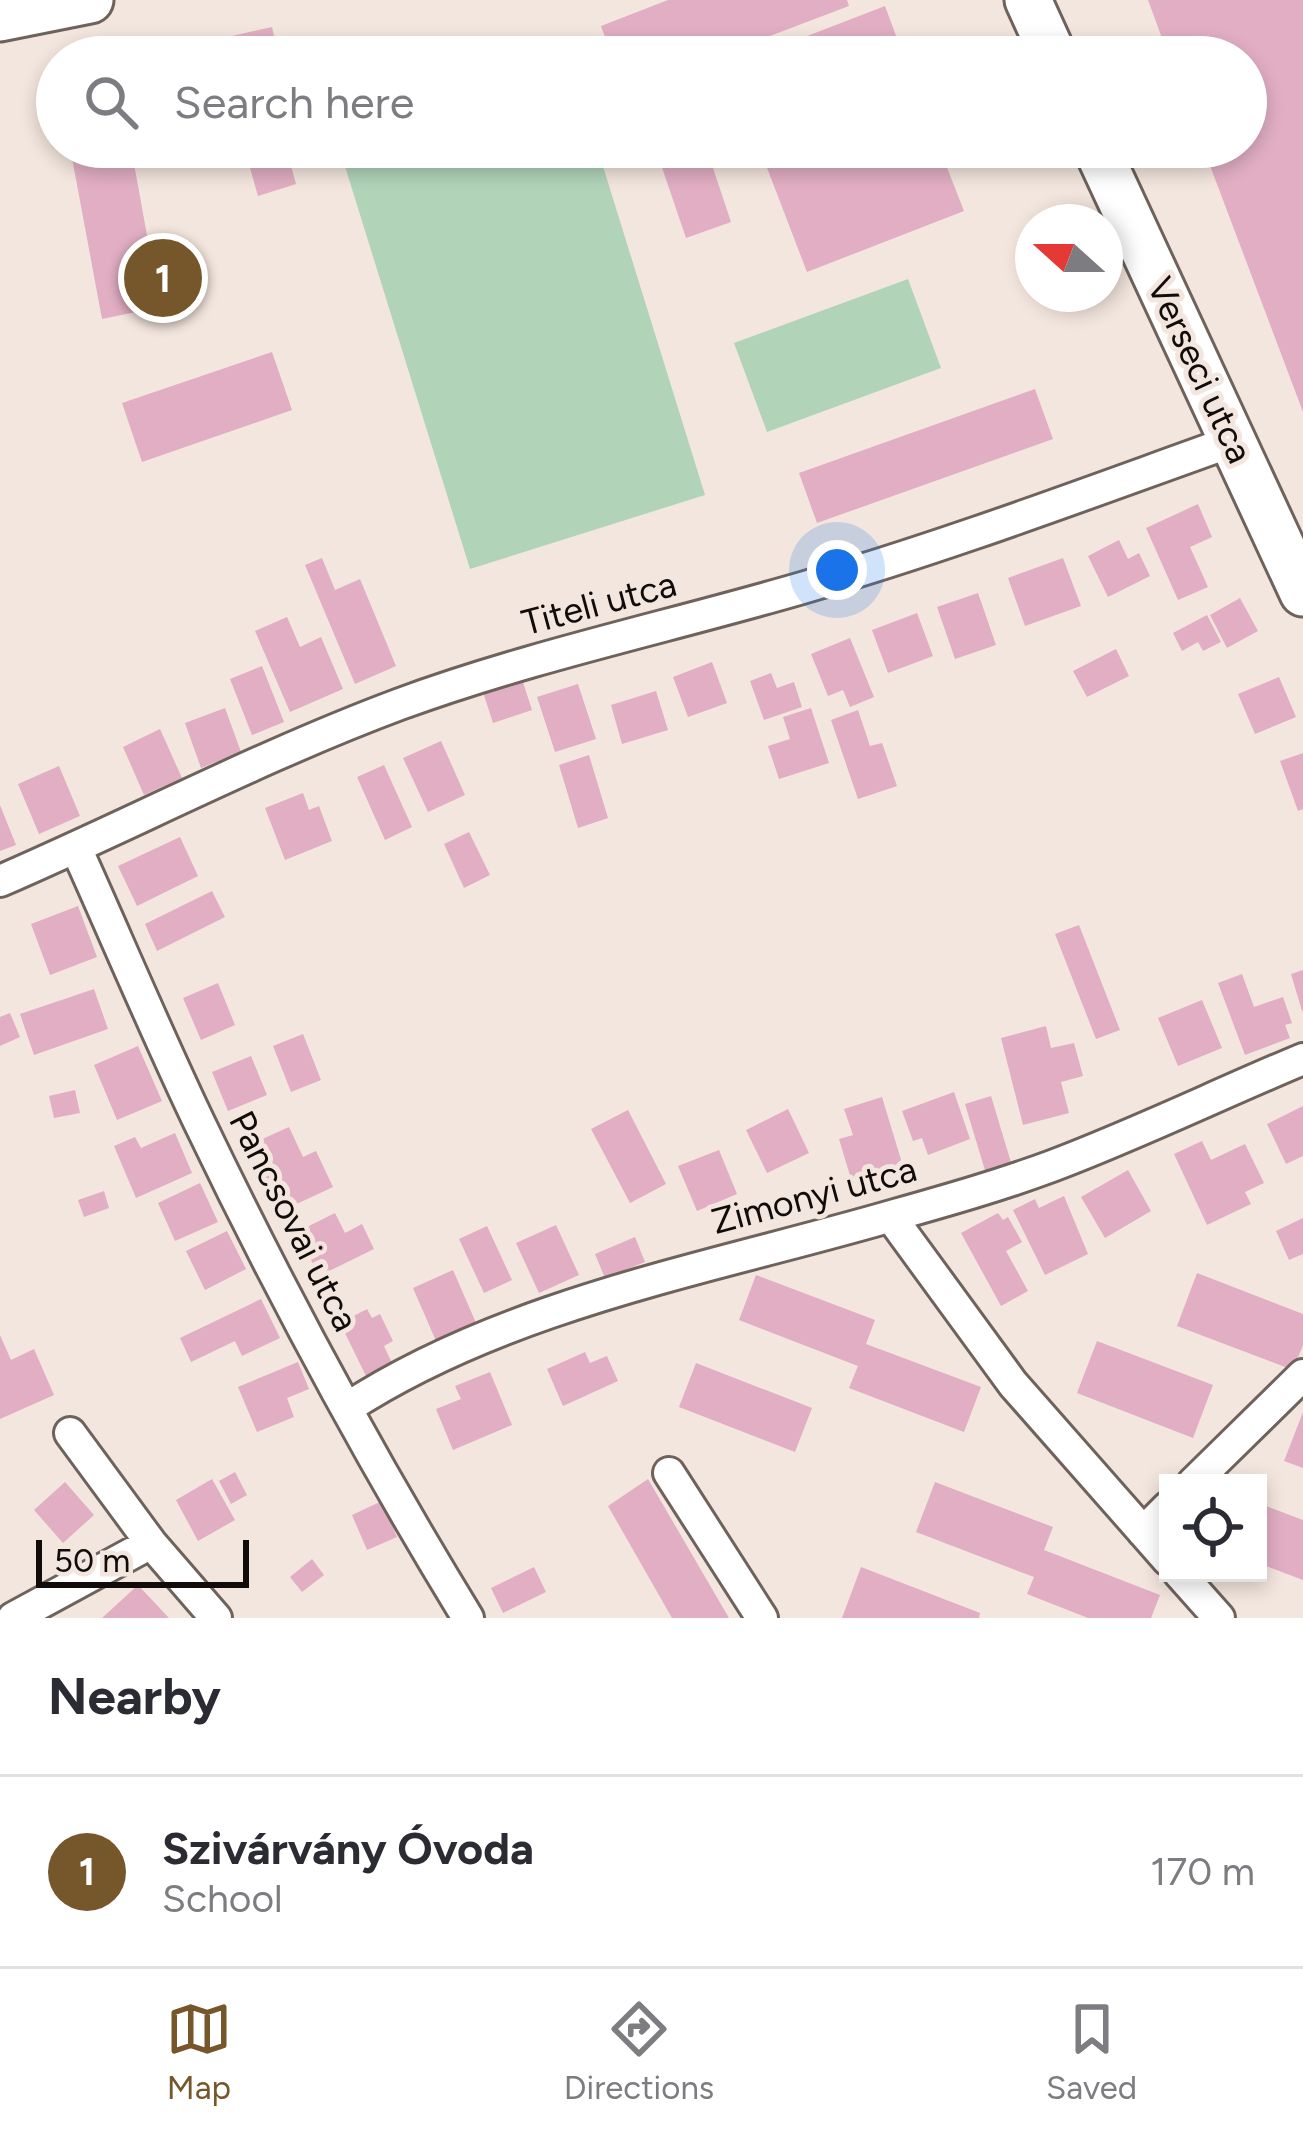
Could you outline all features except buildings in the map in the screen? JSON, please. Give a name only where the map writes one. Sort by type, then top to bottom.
[{"type":"street","points":[[0,18],[90,0]]},
{"type":"street","points":[[1028,0],[1044,36]]},
{"type":"street","name":"Verseci utca","points":[[1106,168],[1303,593]]},
{"type":"street","name":"Titeli utca","points":[[0,880],[294,746],[402,703],[540,658],[926,551],[1233,441]]},
{"type":"street","name":"Pancsovai utca","points":[[76,848],[199,1122],[347,1408],[468,1618]]},
{"type":"street","name":"Zimonyi utca","points":[[347,1408],[372,1391],[508,1329],[704,1265],[891,1216],[1053,1166],[1303,1059]]},
{"type":"street","points":[[891,1216],[1013,1384],[1159,1550]]},
{"type":"street","points":[[1202,1474],[1303,1376]]},
{"type":"street","points":[[70,1432],[151,1543],[216,1618]]},
{"type":"street","points":[[669,1473],[762,1618]]},
{"type":"street","points":[[1143,1532],[1159,1516]]},
{"type":"street","points":[[13,1618],[151,1543]]},
{"type":"street","points":[[1187,1582],[1217,1617]]},
{"type":"green space","points":[[346,168],[604,168],[705,495],[470,569]]},
{"type":"green space","points":[[908,279],[941,368],[767,432],[734,343]]},
{"type":"place","name":"Szivárvány Óvoda","points":[[163,278]]}]
